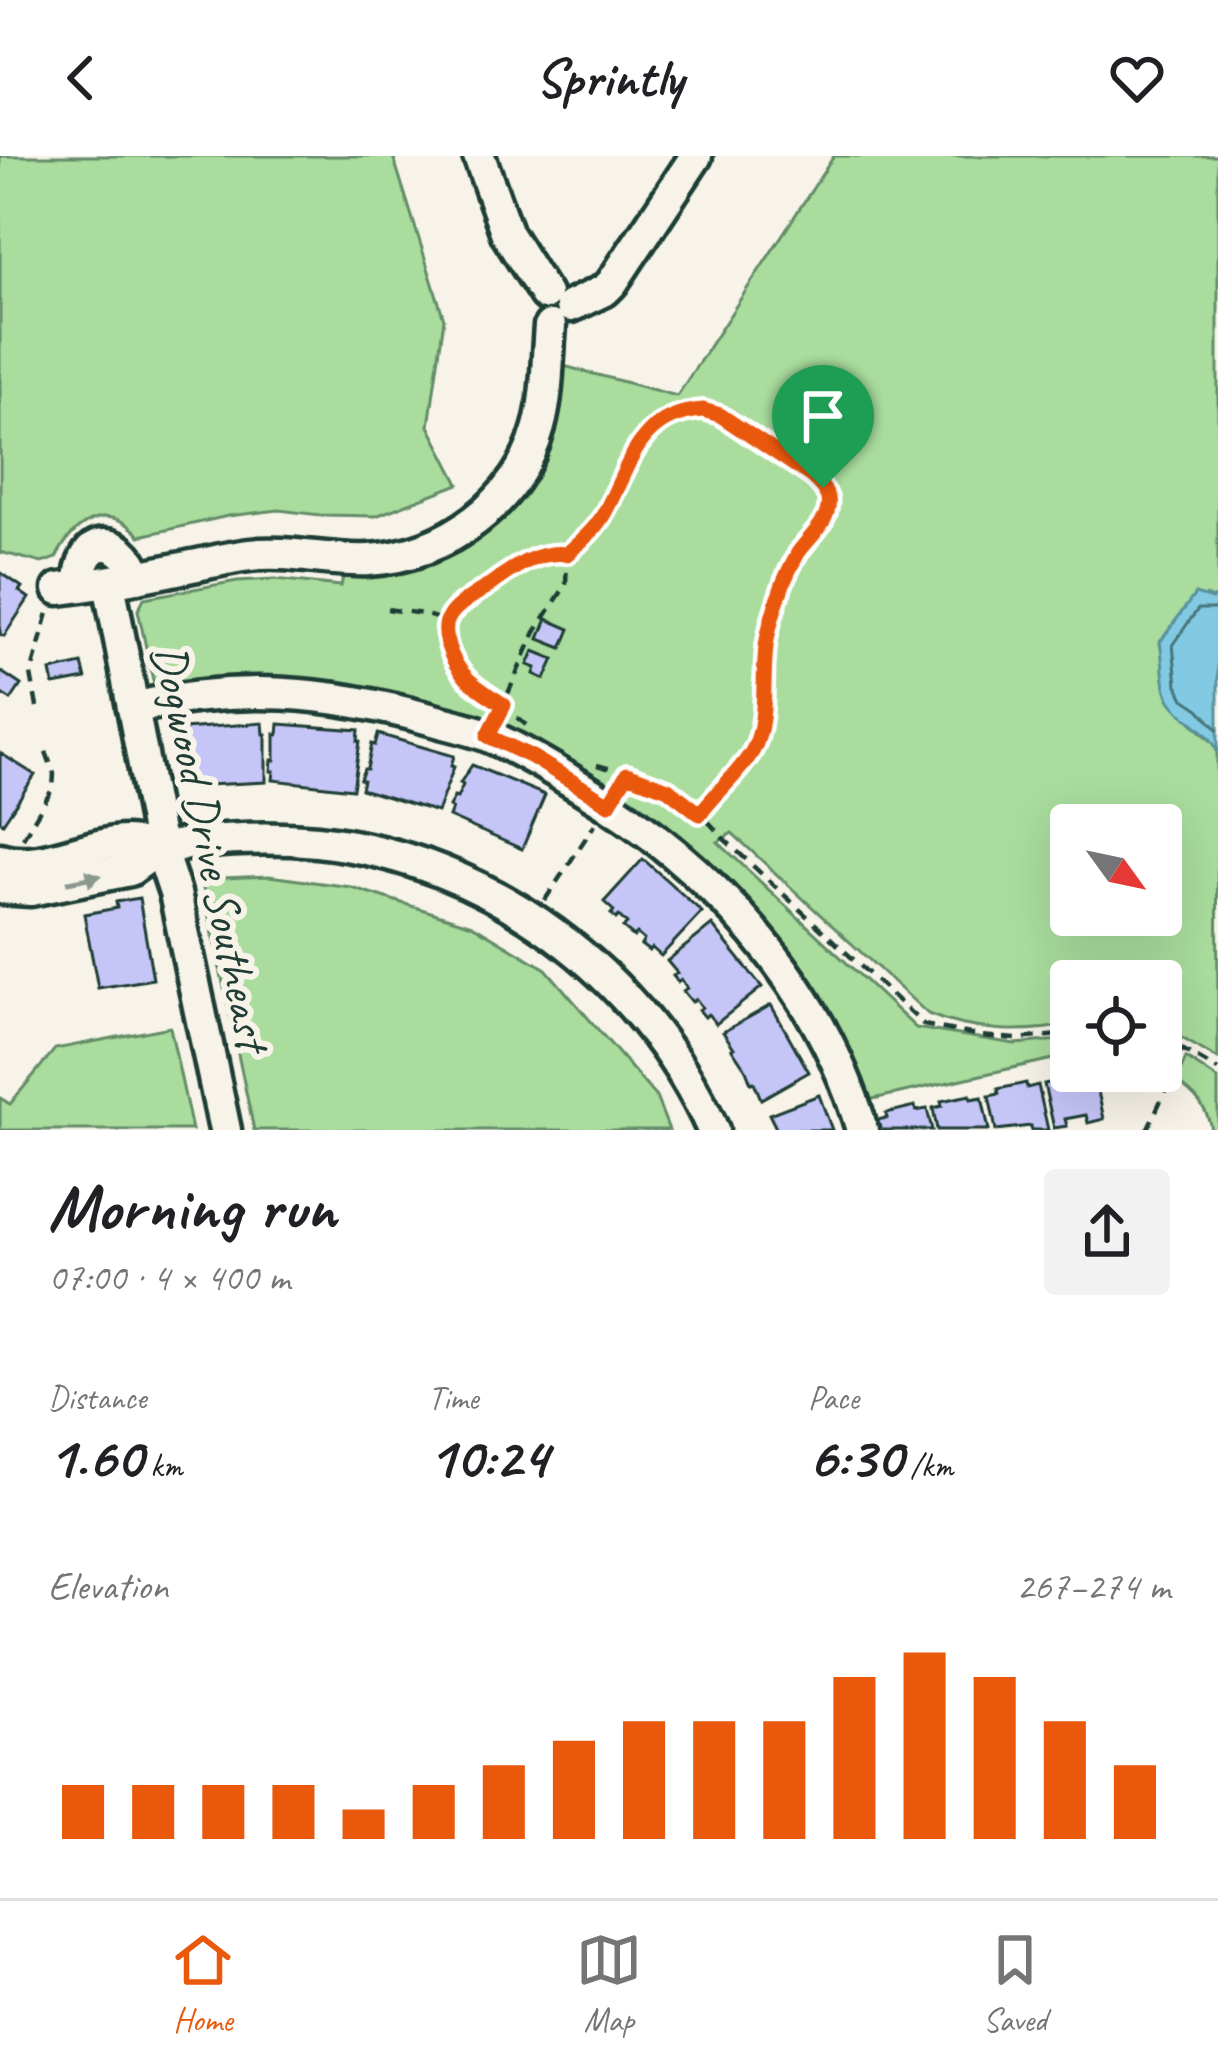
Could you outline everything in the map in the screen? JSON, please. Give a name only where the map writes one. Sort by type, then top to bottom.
[{"type":"street","points":[[87,589],[251,555],[388,558],[428,547],[484,516],[513,482],[533,447],[544,404],[555,309],[507,234],[479,156]]},
{"type":"street","points":[[555,309],[612,283],[696,156]]},
{"type":"street","name":"Dogwood Drive Southeast","points":[[87,589],[134,708],[160,848],[175,893],[225,1130]]},
{"type":"street","points":[[134,708],[231,692],[335,698],[488,736],[532,757],[674,851],[750,925],[815,1018],[862,1130]]},
{"type":"street","points":[[10,850],[10,862],[126,842],[160,848],[239,839],[320,841],[431,867],[498,898],[572,946],[607,977],[646,1019],[681,1069],[713,1130]]},
{"type":"street","points":[[0,888],[32,890],[130,870],[160,848]]},
{"type":"path","points":[[530,728],[454,665],[446,637],[449,616],[513,568],[544,554],[567,554],[587,536],[603,516],[646,433],[666,418],[703,410],[720,415],[811,476],[829,500],[826,515],[792,565],[772,621],[752,752],[700,814]]},
{"type":"path","points":[[488,736],[535,632],[566,585],[567,554]]},
{"type":"path","points":[[38,707],[31,674],[87,589]]},
{"type":"path","points":[[387,609],[447,622]]},
{"type":"path","points":[[10,850],[52,788],[54,774],[44,746]]},
{"type":"path","points":[[591,764],[668,789],[700,814],[924,1025],[980,1036],[1050,1036]]},
{"type":"path","points":[[540,906],[627,774]]},
{"type":"path","points":[[1182,1048],[1218,1070]]},
{"type":"path","points":[[1147,1130],[1165,1092]]},
{"type":"green space","points":[[0,156],[393,156],[444,319],[429,426],[459,484],[376,516],[279,510],[140,536],[116,519],[104,518],[82,526],[56,558],[42,563],[0,552]]},
{"type":"green space","points":[[834,156],[1218,156],[1218,595],[1205,596],[1160,642],[1167,693],[1217,746],[1218,1059],[1182,1038],[1182,960],[1050,960],[1050,1027],[980,1028],[928,1014],[732,833],[718,842],[916,1028],[1015,1044],[1050,1041],[1050,1060],[864,1101],[756,921],[471,723],[156,694],[138,610],[144,598],[237,581],[275,579],[341,586],[343,577],[399,574],[436,560],[468,541],[560,365],[677,396]]},
{"type":"green space","points":[[269,876],[351,887],[472,925],[546,969],[656,1097],[669,1130],[254,1130],[201,879]]},
{"type":"green space","points":[[170,1027],[192,1130],[0,1130],[0,1098],[10,1104],[55,1049]]},
{"type":"green space","points":[[1186,1058],[1218,1079],[1218,1130],[1211,1130],[1207,1114],[1182,1086]]},
{"type":"water","points":[[1195,594],[1212,599],[1218,595],[1218,754],[1210,738],[1171,702],[1164,681],[1160,642]]},
{"type":"building","points":[[0,572],[29,598],[4,636],[0,634]]},
{"type":"building","points":[[547,619],[570,629],[562,648],[539,639]]},
{"type":"building","points":[[534,651],[554,659],[545,679],[528,665]]},
{"type":"building","points":[[82,664],[86,679],[54,685],[51,671]]},
{"type":"building","points":[[0,671],[21,685],[11,700],[0,693]]},
{"type":"building","points":[[263,723],[266,782],[187,786],[182,766],[184,729]]},
{"type":"building","points":[[279,724],[359,730],[353,789],[273,780]]},
{"type":"building","points":[[378,734],[454,756],[437,812],[361,789],[360,779]]},
{"type":"building","points":[[0,753],[35,775],[3,823],[0,821]]},
{"type":"building","points":[[472,765],[545,795],[522,849],[449,817],[449,807]]},
{"type":"building","points":[[643,859],[702,912],[661,956],[623,928],[627,924],[619,916],[616,919],[604,902]]},
{"type":"building","points":[[139,898],[153,979],[98,988],[84,914]]},
{"type":"building","points":[[712,925],[762,987],[716,1024],[683,991],[687,988],[673,976],[677,973],[667,961]]},
{"type":"building","points":[[771,1005],[809,1072],[761,1099],[723,1032]]},
{"type":"building","points":[[1026,1083],[1027,1088],[1038,1085],[1048,1130],[1032,1130],[1031,1126],[996,1130],[989,1096],[999,1094],[998,1089]]},
{"type":"building","points":[[1050,1083],[1050,1092],[1098,1092],[1104,1119],[1088,1123],[1086,1115],[1065,1119],[1067,1126],[1054,1128],[1044,1084]]},
{"type":"building","points":[[819,1095],[832,1130],[777,1130],[769,1114]]},
{"type":"building","points":[[970,1095],[971,1099],[982,1097],[989,1130],[937,1130],[933,1108],[942,1106],[941,1101]]},
{"type":"building","points":[[915,1106],[916,1111],[927,1109],[932,1130],[879,1130],[877,1120],[887,1118],[886,1113]]},
{"type":"route","points":[[703,410],[720,415],[823,488],[829,500],[826,515],[785,578],[766,641],[764,691],[752,752],[700,814],[668,789],[627,774],[609,804],[488,736],[504,705],[468,681],[454,665],[446,637],[449,616],[513,568],[544,554],[567,554],[587,536],[603,516],[646,433],[666,418],[703,410]]}]
